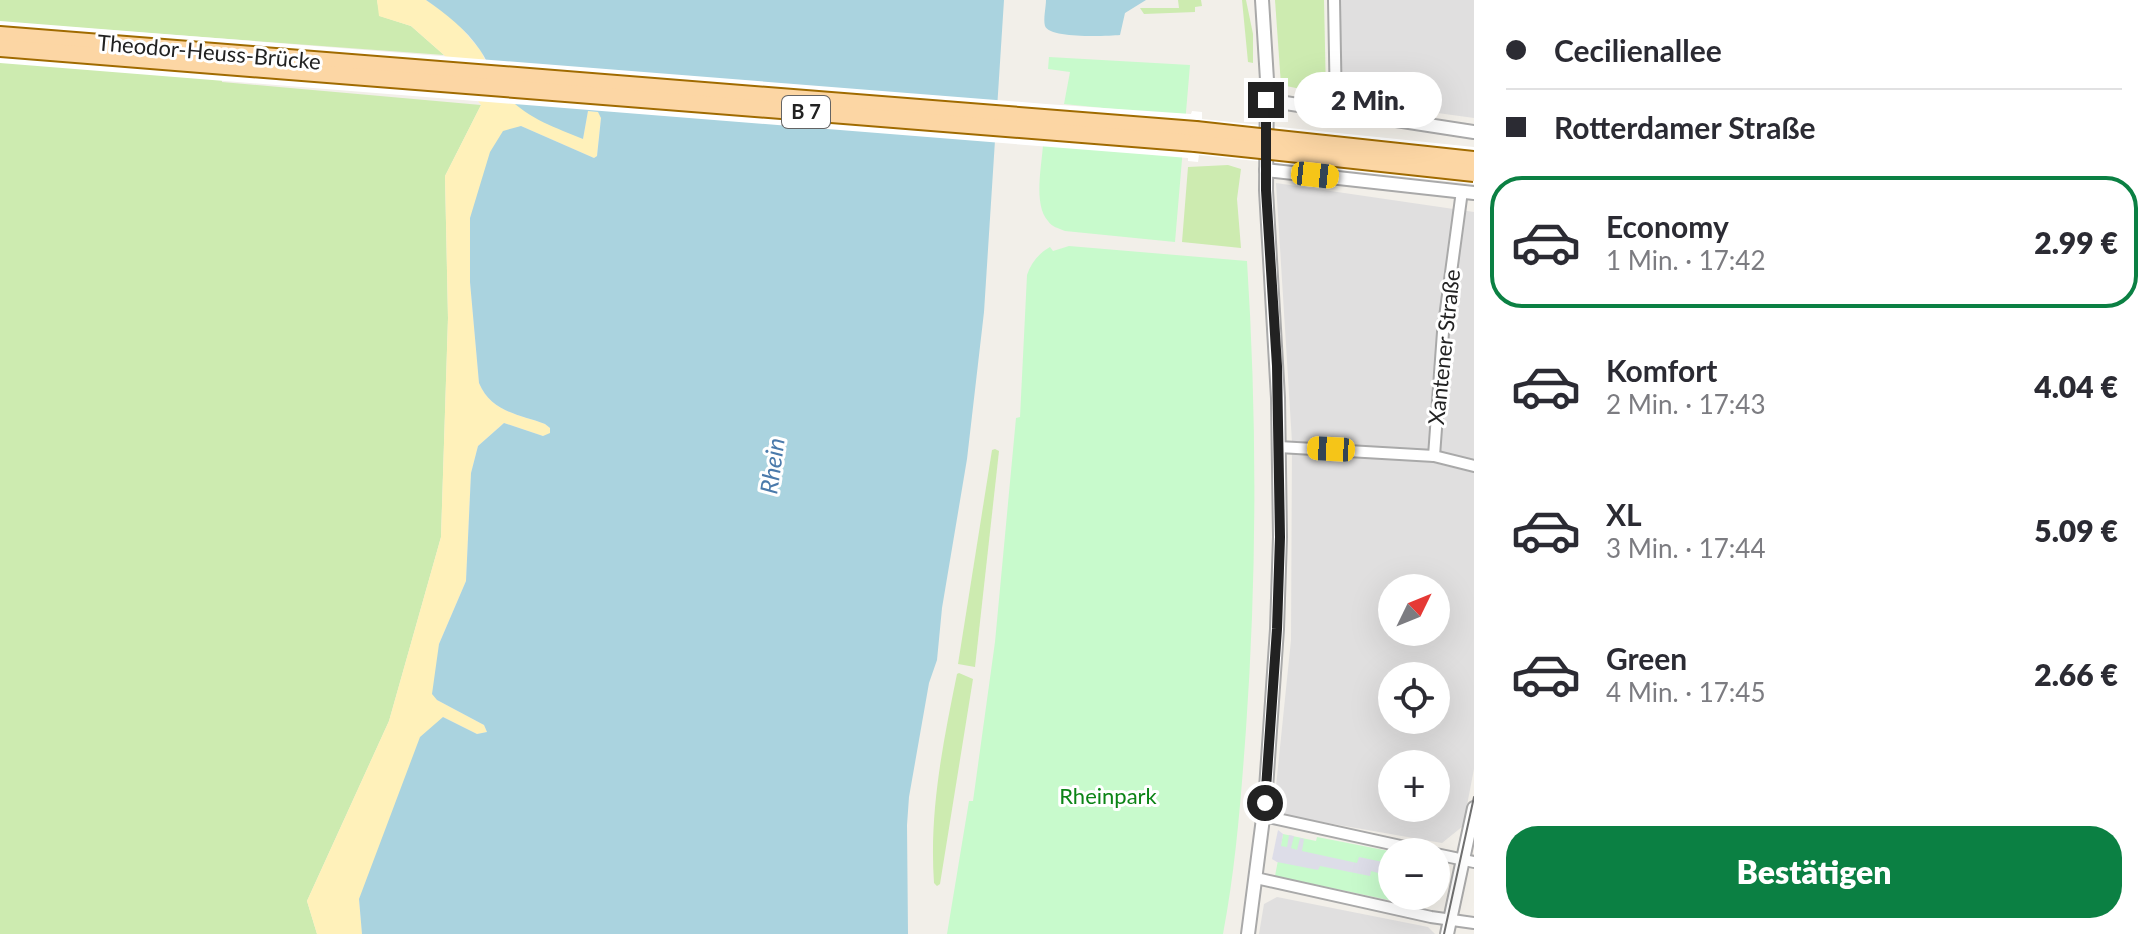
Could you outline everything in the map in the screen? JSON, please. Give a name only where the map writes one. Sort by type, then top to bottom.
[{"type":"main road","name":"Theodor-Heuss-Brücke","points":[[0,35],[417,75]]},
{"type":"main road","name":"Theodor-Heuss-Brücke","points":[[0,48],[417,75]]},
{"type":"main road","name":"B 7","points":[[417,75],[1474,160]]},
{"type":"main road","name":"B 7","points":[[1195,137],[1474,173]]},
{"type":"street","points":[[1248,934],[1264,816],[1277,629],[1279,447],[1266,170],[1262,0]]},
{"type":"street","points":[[1334,0],[1336,109]]},
{"type":"street","points":[[1266,100],[1474,132]]},
{"type":"street","points":[[1266,170],[1468,192]]},
{"type":"street","name":"Xantener Straße","points":[[1434,456],[1443,332],[1468,192]]},
{"type":"street","points":[[1279,447],[1434,456],[1474,466]]},
{"type":"street","points":[[1449,927],[1468,861],[1474,808]]},
{"type":"street","points":[[1264,816],[1378,841]]},
{"type":"street","points":[[1256,878],[1449,927],[1474,923]]},
{"type":"shaded area","points":[[1340,0],[1474,0],[1474,118],[1343,100]]},
{"type":"shaded area","points":[[1276,183],[1474,212],[1474,769],[1463,826],[1448,838],[1413,838],[1287,816],[1274,806],[1291,640],[1292,442]]},
{"type":"shaded area","points":[[1278,830],[1283,834],[1281,846],[1287,847],[1289,835],[1294,836],[1291,848],[1297,850],[1300,838],[1304,839],[1302,851],[1357,863],[1359,857],[1378,861],[1378,873],[1371,871],[1370,876],[1320,866],[1318,870],[1272,859]]},
{"type":"shaded area","points":[[1277,897],[1428,927],[1435,934],[1259,934],[1264,904]]},
{"type":"green space","points":[[0,0],[377,0],[380,16],[411,26],[444,55],[0,22]]},
{"type":"green space","points":[[1178,0],[1201,0],[1202,6],[1195,7],[1195,12],[1144,14],[1140,8],[1179,8]]},
{"type":"green space","points":[[1242,0],[1246,0],[1253,34],[1253,63],[1248,62]]},
{"type":"green space","points":[[1275,0],[1324,0],[1326,94],[1281,85]]},
{"type":"green space","points":[[0,57],[221,75],[222,82],[481,105],[445,176],[448,318],[441,537],[389,721],[307,901],[317,934],[0,934]]},
{"type":"green space","points":[[1049,57],[1190,65],[1175,242],[1065,231],[1053,226],[1043,214],[1040,173],[1043,144],[1134,111],[1064,104],[1070,72],[1048,69]]},
{"type":"green space","points":[[1228,165],[1241,169],[1237,199],[1241,248],[1182,242],[1188,167]]},
{"type":"green space","name":"Rheinpark","points":[[1069,246],[1247,261],[1254,436],[1252,612],[1240,806],[1223,934],[947,934],[969,801],[973,801],[995,642],[1016,418],[1020,417],[1027,275],[1046,249],[1050,247],[1053,251]]},
{"type":"green space","points":[[992,450],[999,451],[975,667],[958,664]]},
{"type":"green space","points":[[959,673],[973,679],[940,884],[937,886],[934,883],[933,856],[935,803]]},
{"type":"green space","points":[[1283,834],[1378,849],[1378,898],[1275,876]]},
{"type":"sand","points":[[377,0],[426,0],[453,18],[481,51],[493,79],[583,139],[588,111],[598,112],[601,117],[597,156],[594,158],[521,126],[470,217],[470,282],[479,383],[484,393],[498,406],[550,428],[550,434],[543,436],[504,423],[478,446],[471,473],[466,581],[439,644],[437,700],[484,725],[487,732],[477,734],[443,717],[359,899],[362,934],[317,934],[307,901],[389,721],[441,537],[448,318],[445,176],[481,105],[444,55],[411,26],[379,16]]},
{"type":"water","name":"Rhein","points":[[426,0],[1004,0],[984,312],[967,459],[942,608],[937,660],[929,683],[909,797],[908,934],[362,934],[359,899],[420,737],[443,717],[477,734],[487,732],[484,725],[437,700],[432,694],[439,644],[466,581],[471,473],[478,446],[504,423],[543,436],[550,433],[550,428],[545,424],[498,406],[484,393],[479,383],[470,282],[470,218],[490,152],[503,131],[521,126],[594,158],[597,156],[601,118],[598,112],[588,111],[583,139],[524,111],[504,92],[468,35]]},
{"type":"water","points":[[1046,0],[1146,0],[1125,13],[1120,35],[1092,36],[1049,30],[1044,23]]},
{"type":"pier","points":[[0,21],[1046,104],[1191,114],[1192,111],[1202,112],[1202,119],[1474,147],[1474,184],[1199,155],[1198,162],[1188,161],[1188,158],[1152,155],[0,63]]},
{"type":"tram line","points":[[1444,934],[1474,797]]},
{"type":"route","points":[[1265,803],[1280,537],[1277,366],[1266,190],[1266,100]]}]
